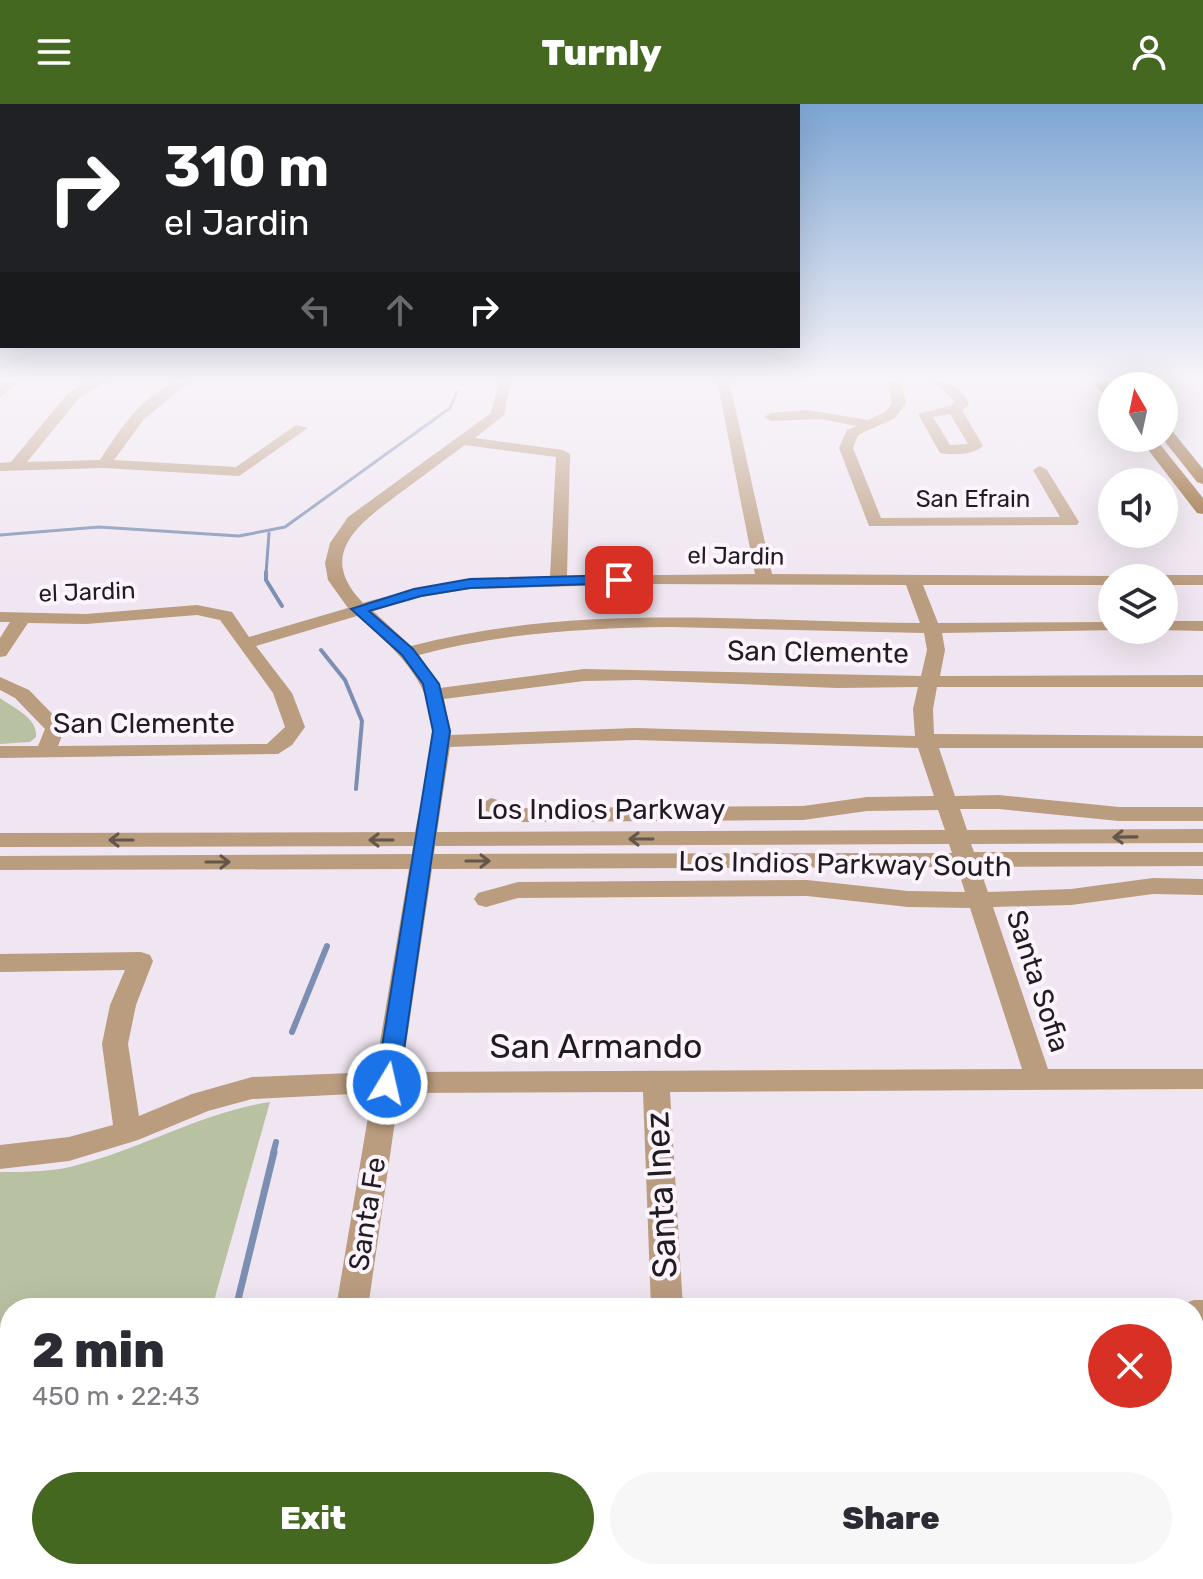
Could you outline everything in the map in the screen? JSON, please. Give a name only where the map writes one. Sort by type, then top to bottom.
[{"type":"main road","points":[[1179,449],[1203,479]]},
{"type":"main road","points":[[1158,452],[1203,509]]},
{"type":"street","points":[[8,467],[25,449]]},
{"type":"street","points":[[104,464],[114,449]]},
{"type":"street","points":[[8,467],[104,464],[239,472],[272,449]]},
{"type":"street","name":"Santa Fe","points":[[354,1298],[442,731],[431,684],[408,652],[359,609],[337,584],[332,566],[337,544],[356,518],[452,449]]},
{"type":"street","points":[[523,449],[563,454],[558,580]]},
{"type":"street","points":[[737,449],[765,581]]},
{"type":"street","name":"San Efrain","points":[[846,449],[875,523],[1071,522],[1040,470]]},
{"type":"street","name":"el Jardin","points":[[0,617],[86,619],[211,612],[226,616],[245,644],[419,592],[470,584],[558,580],[1098,580]]},
{"type":"street","points":[[1178,580],[1203,580]]},
{"type":"street","name":"Santa Sofia","points":[[913,581],[932,628],[936,650],[923,709],[927,742],[1038,1079]]},
{"type":"street","points":[[0,652],[22,618]]},
{"type":"street","points":[[408,652],[490,631],[609,623],[1098,627]]},
{"type":"street","points":[[1178,626],[1203,626]]},
{"type":"street","name":"San Clemente","points":[[0,752],[271,750],[285,741],[295,727],[290,702],[272,674],[245,644]]},
{"type":"street","name":"San Clemente","points":[[433,695],[584,675],[638,674],[837,682],[1203,681]]},
{"type":"street","points":[[0,683],[22,694],[55,728],[45,752]]},
{"type":"street","points":[[440,741],[635,734],[927,742],[1203,742]]},
{"type":"street","points":[[491,805],[523,815],[803,813],[867,804],[947,803],[1041,804],[1119,814],[1203,814]]},
{"type":"street","name":"Los Indios Parkway","points":[[963,849],[1203,836]]},
{"type":"street","name":"Los Indios Parkway","points":[[0,840],[422,850],[963,849],[1203,859]]},
{"type":"street","name":"Los Indios Parkway","points":[[0,863],[422,850]]},
{"type":"street","name":"Los Indios Parkway South","points":[[486,899],[518,890],[807,888],[908,899],[980,900],[1071,897],[1153,886],[1203,887]]},
{"type":"street","points":[[0,963],[141,961],[123,1005],[115,1044],[128,1132]]},
{"type":"street","name":"San Armando","points":[[0,1157],[69,1149],[128,1132],[202,1102],[252,1088],[314,1083],[1203,1079]]},
{"type":"street","name":"Santa Inez","points":[[656,1082],[667,1298]]},
{"type":"green space","points":[[0,698],[33,724],[36,737],[30,742],[0,744]]},
{"type":"green space","points":[[270,1102],[215,1298],[0,1298],[0,1172],[71,1167],[246,1107]]},
{"type":"waterway","points":[[0,535],[99,527],[239,536],[285,527],[393,449]]},
{"type":"waterway","points":[[266,574],[269,533]]},
{"type":"waterway","points":[[266,574],[266,580],[282,606]]},
{"type":"waterway","points":[[321,650],[345,680],[362,721],[356,789]]},
{"type":"waterway","points":[[292,1032],[327,946]]},
{"type":"waterway","points":[[273,1154],[276,1142]]},
{"type":"waterway","points":[[238,1298],[274,1152]]},
{"type":"route","points":[[387,1084],[442,731],[431,684],[408,652],[359,609],[419,592],[470,584],[517,580],[619,580]]}]
